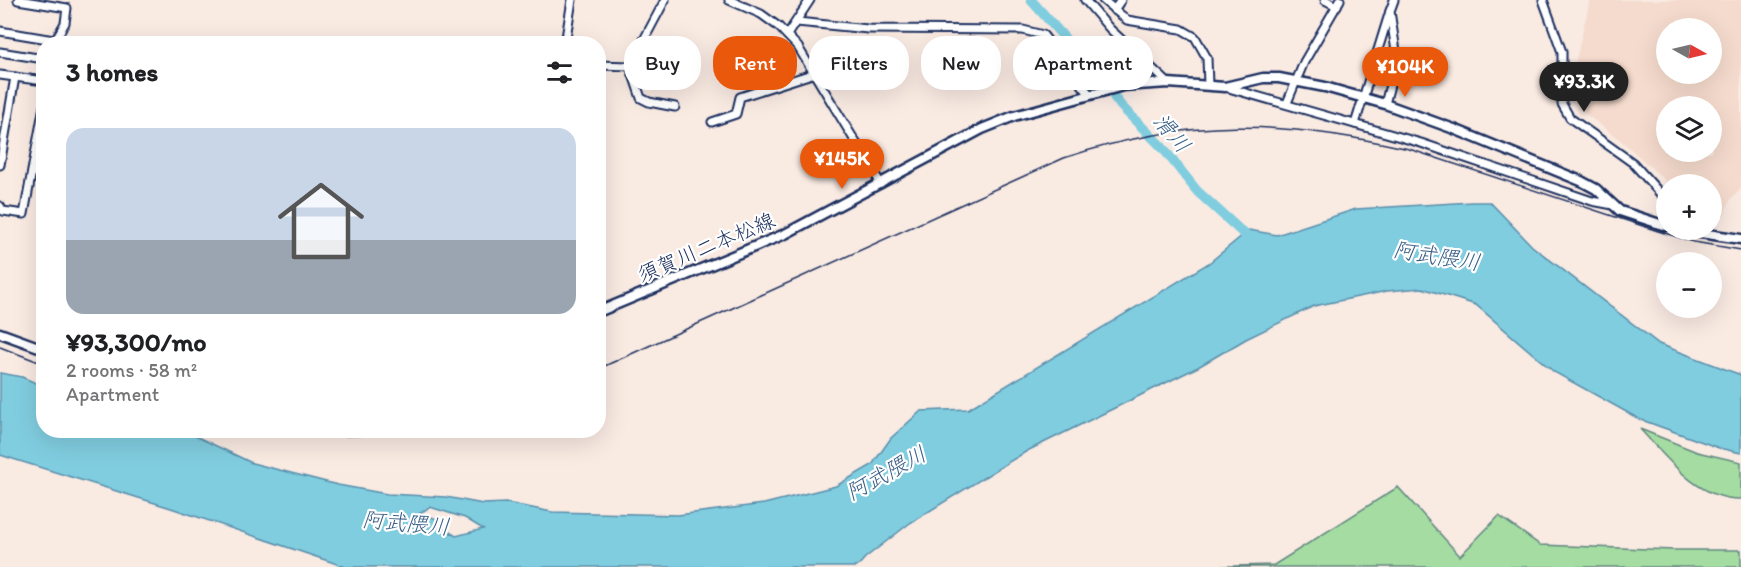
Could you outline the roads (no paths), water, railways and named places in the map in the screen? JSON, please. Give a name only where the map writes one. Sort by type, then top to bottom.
[{"type":"main road","name":"須賀川二本松線","points":[[606,309],[785,234],[982,129],[1014,116],[1123,86],[1168,83],[1225,87],[1268,78],[1297,81],[1385,104],[1454,129],[1581,181],[1596,189],[1628,215],[1656,223]]},
{"type":"main road","points":[[1722,236],[1741,239]]},
{"type":"main road","points":[[0,333],[36,346]]},
{"type":"street","points":[[18,0],[67,8],[65,22],[57,36]]},
{"type":"street","points":[[566,36],[572,0]]},
{"type":"street","points":[[646,36],[665,0]]},
{"type":"street","points":[[729,0],[761,14],[788,35],[809,65]]},
{"type":"street","points":[[788,35],[810,0]]},
{"type":"street","points":[[1085,0],[1110,29],[1168,83]]},
{"type":"street","points":[[1102,0],[1134,23],[1172,27],[1195,37],[1207,58],[1208,85]]},
{"type":"street","points":[[1114,10],[1121,0]]},
{"type":"street","points":[[1287,103],[1304,62],[1338,3],[1325,0]]},
{"type":"street","points":[[1355,124],[1394,0]]},
{"type":"street","points":[[1543,0],[1563,52],[1561,98],[1564,109],[1570,118],[1633,163],[1656,189]]},
{"type":"street","points":[[1385,104],[1397,58],[1390,11]]},
{"type":"street","points":[[797,22],[868,29],[1036,32],[1043,35],[1092,94]]},
{"type":"street","points":[[0,31],[36,38]]},
{"type":"street","points":[[0,52],[36,58]]},
{"type":"street","points":[[606,65],[624,66]]},
{"type":"street","points":[[0,75],[36,80]]},
{"type":"street","points":[[712,122],[736,114],[740,97],[809,75]]},
{"type":"street","points":[[0,165],[15,77]]},
{"type":"street","points":[[1225,87],[1287,103],[1445,151],[1592,201],[1613,205]]},
{"type":"street","points":[[638,90],[641,98],[649,102],[675,107]]},
{"type":"street","points":[[825,90],[881,184]]},
{"type":"street","points":[[0,206],[3,211],[24,214],[36,149]]},
{"type":"water","name":"阿武隈川","points":[[1490,202],[1532,246],[1659,344],[1741,375],[1741,453],[1719,448],[1639,419],[1554,372],[1476,305],[1422,288],[1387,291],[1314,306],[1246,339],[1198,367],[1027,451],[910,523],[865,558],[857,567],[346,567],[171,508],[0,455],[0,373],[22,377],[36,383],[36,438],[200,438],[252,463],[338,485],[387,494],[446,497],[483,504],[507,503],[552,512],[678,515],[764,504],[836,486],[872,465],[891,438],[921,411],[968,409],[1209,263],[1249,230],[1277,235],[1356,209]],"holes":[[[430,507],[465,518],[483,529],[456,536],[443,528],[437,519],[420,513]]]},
{"type":"waterway","name":"滑川","points":[[1031,0],[1100,78],[1121,106],[1162,147],[1197,191],[1255,244]]},
{"type":"railway","points":[[606,365],[1064,158],[1152,135],[1194,129],[1277,128],[1320,132],[1409,149],[1694,242],[1741,250]]},
{"type":"railway","points":[[0,347],[36,361]]}]
